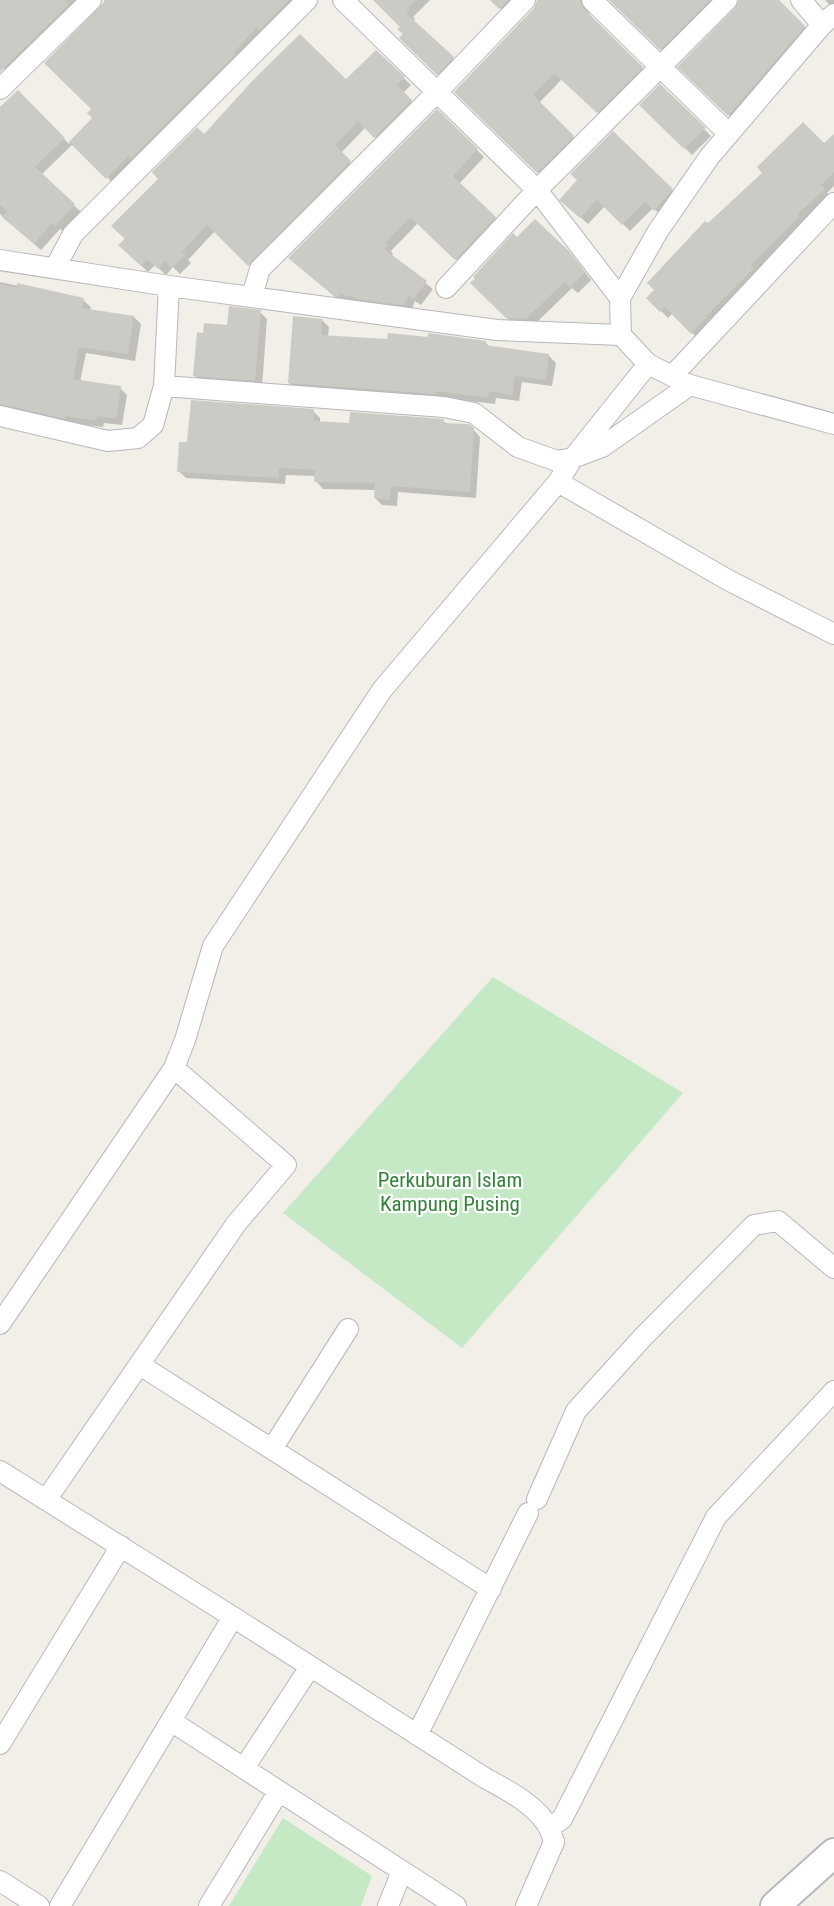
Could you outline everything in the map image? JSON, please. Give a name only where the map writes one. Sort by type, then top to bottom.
[{"type":"main road","points":[[776,1906],[834,1853]]},
{"type":"street","points":[[0,89],[91,0]]},
{"type":"street","points":[[55,268],[73,234],[307,0]]},
{"type":"street","points":[[343,0],[537,190],[620,298]]},
{"type":"street","points":[[252,296],[260,269],[437,92],[525,0]]},
{"type":"street","points":[[592,0],[729,134]]},
{"type":"street","points":[[446,288],[537,190],[727,0]]},
{"type":"street","points":[[801,0],[828,20],[710,156],[658,231],[620,298],[621,335],[648,364],[690,385],[834,424]]},
{"type":"street","points":[[673,375],[834,203]]},
{"type":"street","points":[[0,260],[169,286],[497,330],[621,335]]},
{"type":"street","points":[[0,416],[108,441],[138,438],[153,425],[164,386],[169,286]]},
{"type":"street","points":[[0,1324],[174,1068],[185,1040],[213,946],[382,690],[558,482],[573,458],[648,364]]},
{"type":"street","points":[[164,386],[444,407],[474,413],[518,447],[557,461],[573,458],[602,447],[690,385]]},
{"type":"street","points":[[558,482],[728,580],[834,634]]},
{"type":"street","points":[[46,1500],[236,1224],[286,1165],[174,1068]]},
{"type":"street","points":[[417,1735],[533,1506],[576,1411],[644,1337],[754,1225],[777,1221],[834,1268]]},
{"type":"street","points":[[272,1449],[348,1329]]},
{"type":"street","points":[[140,1365],[491,1589]]},
{"type":"street","points":[[549,1828],[562,1819],[716,1517],[834,1391]]},
{"type":"street","points":[[0,1471],[510,1792],[533,1809],[549,1828],[554,1842],[526,1906]]},
{"type":"street","points":[[0,1744],[121,1546]]},
{"type":"street","points":[[60,1906],[233,1617]]},
{"type":"street","points":[[244,1768],[310,1667]]},
{"type":"street","points":[[171,1721],[456,1906]]},
{"type":"street","points":[[209,1906],[279,1791]]},
{"type":"street","points":[[388,1906],[402,1871]]},
{"type":"street","points":[[0,1881],[39,1906]]},
{"type":"green space","name":"Perkuburan Islam Kampung Pusing","points":[[493,977],[683,1093],[462,1348],[283,1213]]},
{"type":"green space","points":[[283,1818],[372,1876],[361,1906],[229,1906]]},
{"type":"building","points":[[0,0],[65,0],[69,4],[0,72]]},
{"type":"building","points":[[106,0],[289,0],[260,30],[257,27],[234,52],[236,54],[132,158],[129,155],[106,179],[69,142],[92,118],[87,113],[91,109],[44,63]]},
{"type":"building","points":[[373,0],[416,0],[406,13],[454,57],[437,75],[399,38],[403,34],[397,29],[400,27]]},
{"type":"building","points":[[490,0],[508,0],[499,9]]},
{"type":"building","points":[[537,0],[580,0],[584,9],[643,67],[597,113],[554,73],[533,95],[574,136],[537,173],[454,92],[534,8]]},
{"type":"building","points":[[609,0],[710,0],[660,50]]},
{"type":"building","points":[[739,0],[779,0],[805,26],[728,116],[677,67],[735,8]]},
{"type":"building","points":[[300,34],[346,79],[376,50],[405,77],[397,85],[412,100],[374,138],[358,121],[335,145],[351,161],[248,266],[207,225],[182,252],[185,255],[172,268],[165,261],[158,269],[147,259],[141,266],[118,245],[125,239],[111,226],[158,179],[152,172],[197,127],[204,134],[257,76]]},
{"type":"building","points":[[660,84],[706,128],[684,149],[639,105]]},
{"type":"building","points":[[18,90],[65,138],[35,167],[75,204],[55,226],[52,223],[34,244],[2,217],[7,211],[0,205],[0,107]]},
{"type":"building","points":[[437,109],[478,149],[453,176],[496,217],[455,260],[410,217],[385,243],[388,246],[384,249],[427,281],[414,299],[408,295],[404,305],[361,300],[348,295],[346,297],[341,293],[338,297],[334,296],[288,258]]},
{"type":"building","points":[[803,122],[824,143],[834,134],[834,172],[821,185],[825,189],[797,215],[799,217],[751,265],[754,268],[691,334],[665,307],[660,312],[646,298],[654,290],[647,283],[705,221],[708,223],[762,173],[757,167]]},
{"type":"building","points":[[613,131],[673,189],[654,211],[645,202],[622,225],[597,200],[580,218],[559,200],[577,180],[570,174]]},
{"type":"building","points":[[535,219],[569,251],[585,272],[570,287],[564,282],[526,319],[506,318],[470,283],[513,233],[517,237]]},
{"type":"building","points":[[17,283],[84,298],[82,308],[134,316],[128,354],[79,347],[73,379],[121,386],[116,419],[97,416],[96,421],[65,416],[65,419],[0,404],[0,284],[17,288]]},
{"type":"building","points":[[229,306],[261,310],[255,381],[193,376],[197,332],[203,333],[204,323],[227,325]]},
{"type":"building","points":[[293,316],[322,319],[321,335],[387,339],[388,333],[428,337],[428,333],[486,341],[485,345],[549,354],[546,380],[515,376],[512,395],[489,391],[488,398],[437,391],[436,394],[288,383]]},
{"type":"building","points":[[191,400],[314,409],[313,421],[349,423],[350,412],[444,419],[443,423],[469,424],[474,428],[470,492],[391,486],[390,500],[374,498],[375,483],[314,482],[315,470],[279,468],[279,478],[177,472],[179,442],[187,442]]}]
